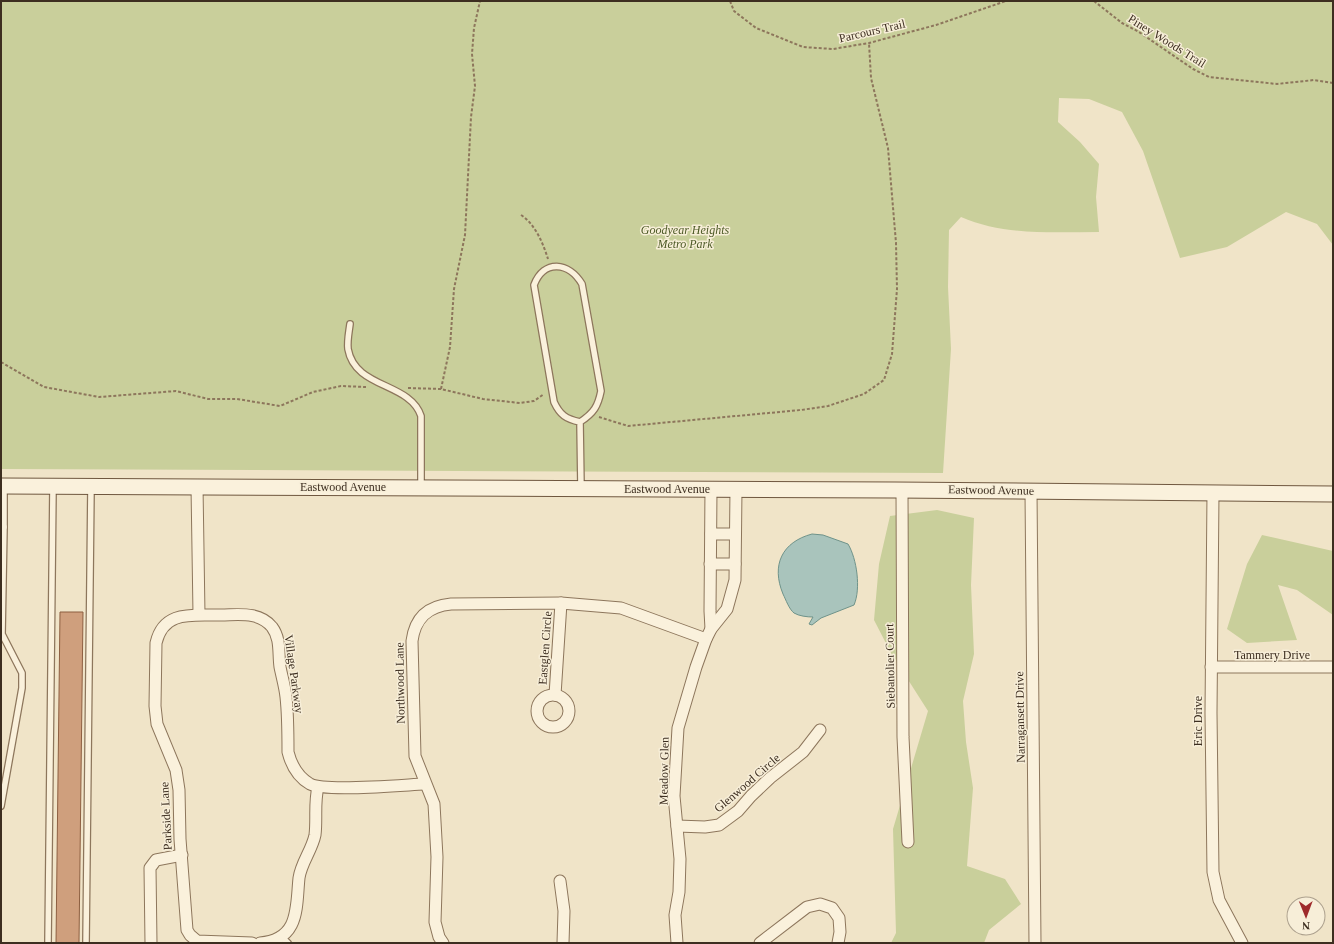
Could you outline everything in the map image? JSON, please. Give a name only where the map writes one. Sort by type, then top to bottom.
[{"type":"street","name":"Eastwood Avenue","points":[[2,486],[421,487],[1333,494]]},
{"type":"street","points":[[197,486],[199,614]]},
{"type":"street","name":"Meadow Glen","points":[[709,634],[711,489]]},
{"type":"street","name":"Meadow Glen","points":[[677,943],[675,915],[679,892],[680,859],[674,796],[678,728],[696,667],[709,634],[727,609],[735,580],[736,489]]},
{"type":"street","name":"Siebanolier Court","points":[[902,490],[904,737],[908,842]]},
{"type":"street","name":"Narragansett Drive","points":[[1031,491],[1035,943]]},
{"type":"street","name":"Eric Drive","points":[[1213,493],[1211,667],[1213,872],[1219,900],[1242,943]]},
{"type":"street","points":[[711,534],[735,534]]},
{"type":"street","points":[[710,564],[735,564]]},
{"type":"street","name":"Northwood Lane","points":[[443,943],[439,937],[435,922],[436,818],[434,804],[424,784],[415,756],[412,641],[414,627],[425,613],[441,605],[561,603],[621,608],[709,634]]},
{"type":"street","name":"Eastglen Circle","points":[[555,695],[561,603]]},
{"type":"street","name":"Village Parkway","points":[[199,614],[256,616],[272,627],[279,645],[280,667],[288,712],[288,752],[290,759],[304,780],[318,786],[354,788],[424,784]]},
{"type":"street","name":"Parkside Lane","points":[[199,614],[182,616],[170,621],[160,630],[156,643],[155,706],[157,724],[178,779],[185,923],[193,942],[252,943]]},
{"type":"street","name":"Tammery Drive","points":[[1211,667],[1333,667]]},
{"type":"street","name":"Glenwood Circle","points":[[677,826],[705,827],[719,824],[738,811],[770,778],[803,752],[820,730]]},
{"type":"street","points":[[260,943],[285,940],[296,914],[300,873],[315,835],[315,798],[318,786]]},
{"type":"street","points":[[151,943],[150,868],[156,860],[182,855]]},
{"type":"street","points":[[560,881],[564,911],[564,943]]},
{"type":"street","points":[[760,943],[808,907],[820,904],[832,908],[839,918],[840,932],[838,943]]},
{"type":"lane","points":[[551,267],[567,268],[576,274],[582,284],[601,391],[598,405],[591,415],[580,422],[567,419],[559,412],[552,389],[534,285],[538,275],[551,267]]},
{"type":"lane","points":[[350,324],[348,348],[352,359],[361,371],[371,380],[412,400],[418,406],[421,416],[421,487]]},
{"type":"lane","points":[[580,422],[581,489]]},
{"type":"lane","points":[[1,806],[22,688],[22,673],[2,634],[2,486]]},
{"type":"lane","points":[[48,943],[53,486]]},
{"type":"lane","points":[[86,943],[91,486]]},
{"type":"path","points":[[441,389],[450,347],[454,289],[465,235],[471,117],[475,86],[472,54],[474,28],[480,1]]},
{"type":"path","name":"Parcours Trail","points":[[730,1],[734,11],[756,28],[803,47],[833,50],[869,44],[936,25],[1006,1]]},
{"type":"path","name":"Piney Woods Trail","points":[[1094,1],[1122,23],[1139,32],[1193,69],[1209,77],[1277,84],[1314,80],[1333,83]]},
{"type":"path","points":[[591,415],[628,426],[801,410],[828,406],[864,394],[884,380],[892,354],[895,328],[897,289],[896,243],[888,148],[871,78],[869,44]]},
{"type":"path","points":[[521,215],[527,219],[539,238],[551,267]]},
{"type":"path","points":[[1,362],[44,387],[99,397],[176,391],[208,399],[237,399],[280,406],[314,392],[341,386],[441,389],[483,399],[520,403],[534,401],[552,389]]},
{"type":"green space","name":"Goodyear Heights Metro Park","points":[[1,1],[1333,1],[1333,245],[1317,224],[1286,212],[1227,247],[1180,258],[1143,151],[1122,112],[1089,99],[1059,98],[1058,122],[1080,142],[1099,164],[1096,197],[1099,232],[1029,232],[994,227],[961,217],[949,230],[948,287],[951,349],[943,473],[1,469]]},
{"type":"green space","points":[[937,510],[974,518],[971,585],[974,654],[963,701],[966,742],[973,788],[967,866],[1005,879],[1021,904],[989,930],[984,943],[891,943],[896,933],[893,829],[928,711],[891,653],[874,620],[879,564],[890,516]]},
{"type":"green space","points":[[1262,535],[1333,551],[1333,615],[1297,590],[1278,585],[1297,640],[1247,643],[1227,629],[1247,564]]},
{"type":"water","points":[[812,534],[823,535],[848,544],[854,558],[858,583],[854,605],[821,618],[812,625],[809,624],[813,617],[798,615],[791,609],[783,594],[778,574],[779,564],[786,549],[793,543]]},
{"type":"building","points":[[60,612],[83,612],[79,943],[56,943]]}]
